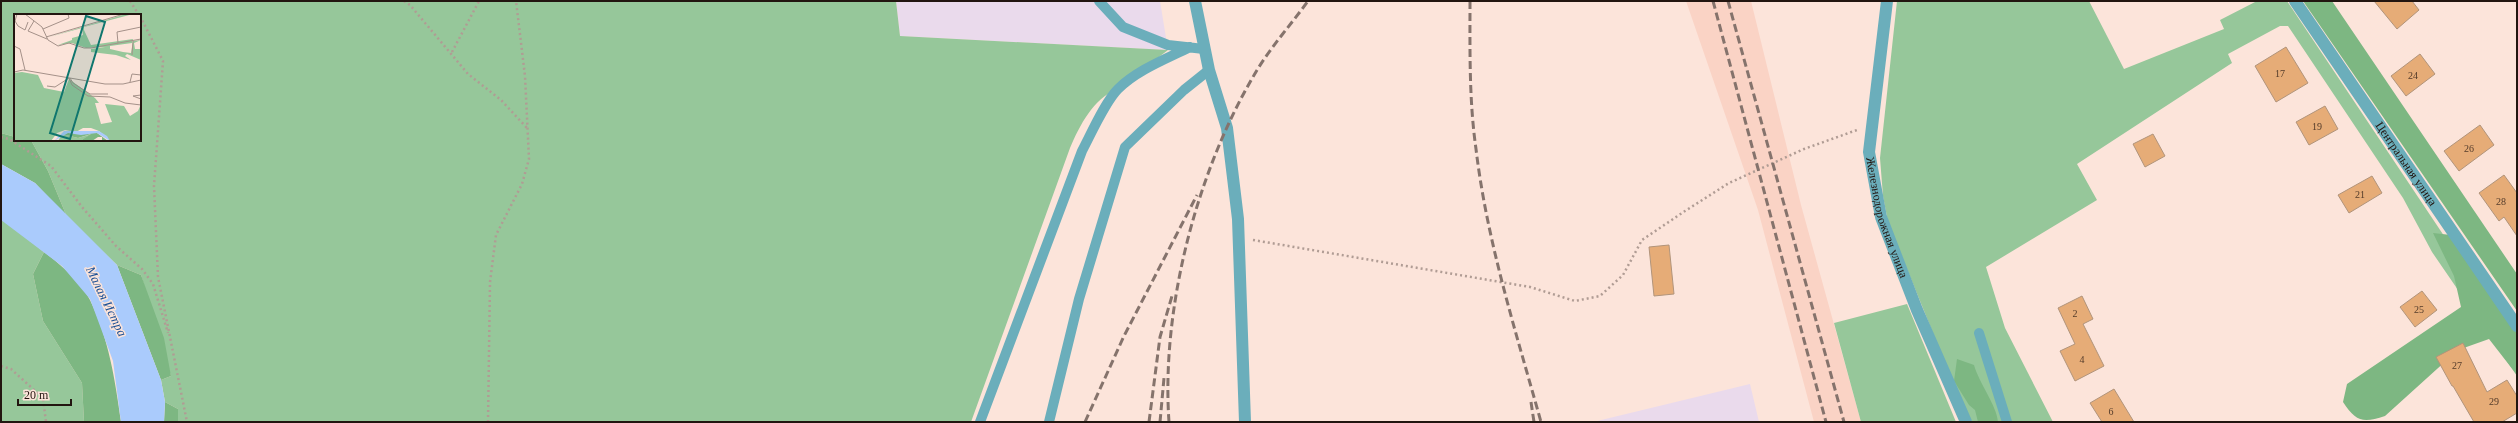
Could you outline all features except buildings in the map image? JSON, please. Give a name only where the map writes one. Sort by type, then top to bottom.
[{"type":"street","points":[[1195,1],[1209,70],[1227,128],[1239,238],[1244,422]]},
{"type":"street","name":"Железнодорожная улица","points":[[1887,1],[1869,152],[1881,217],[1916,310],[1966,422]]},
{"type":"street","name":"Центральная улица","points":[[2296,1],[2517,326]]},
{"type":"lane","points":[[1099,1],[1123,27],[1168,45],[1204,49]]},
{"type":"lane","points":[[980,422],[1082,151],[1096,123],[1117,90],[1145,70],[1190,47]]},
{"type":"lane","points":[[1049,422],[1079,299],[1126,147],[1184,90],[1209,70]]},
{"type":"lane","points":[[1979,334],[2007,422]]},
{"type":"path","points":[[130,1],[139,14]]},
{"type":"path","points":[[404,1],[452,52],[468,74],[501,100],[527,128]]},
{"type":"path","points":[[452,52],[479,1]]},
{"type":"path","points":[[488,422],[490,282],[496,235],[522,184],[529,159],[525,76],[516,1]]},
{"type":"path","points":[[141,17],[163,61],[154,186],[158,277],[187,422]]},
{"type":"path","points":[[1239,238],[1530,287],[1575,301],[1594,298],[1600,296],[1623,275],[1642,240],[1729,183],[1804,149],[1872,124]]},
{"type":"path","points":[[1,137],[9,139],[51,166],[82,207],[153,284],[173,349]]},
{"type":"path","points":[[1,366],[11,369],[43,398],[46,422]]},
{"type":"shaded area","points":[[896,1],[1160,1],[1168,50],[900,36]]},
{"type":"shaded area","points":[[1686,1],[1751,1],[1801,205],[1861,422],[1814,422],[1758,210]]},
{"type":"shaded area","points":[[1750,384],[1759,422],[1593,422]]},
{"type":"green space","points":[[1,1],[896,1],[900,36],[1168,50],[1117,89],[1108,93],[1101,99],[1088,114],[1078,130],[1070,148],[971,422],[178,422],[178,409],[165,402],[161,380],[171,376],[141,275],[117,265],[67,217],[48,171],[32,142],[28,141],[141,141],[141,14],[14,14],[14,137],[1,133]]},
{"type":"green space","points":[[1897,1],[2089,1],[2124,69],[2224,29],[2220,20],[2257,1],[2287,1],[2517,345],[2517,376],[2432,252],[2403,198],[2288,26],[2280,26],[2228,54],[2232,63],[2077,164],[2097,200],[1986,267],[2005,328],[2053,422],[1972,422],[1948,370],[1888,222],[1883,196],[1880,158]]},
{"type":"green space","points":[[2303,1],[2332,1],[2517,274],[2517,311]]},
{"type":"green space","points":[[1,133],[14,137],[14,141],[32,142],[48,171],[67,217],[35,183],[1,164]]},
{"type":"green space","points":[[1,221],[5,221],[44,252],[33,274],[43,321],[82,383],[84,422],[1,422]]},
{"type":"green space","points":[[2433,233],[2451,235],[2517,333],[2517,375],[2489,339],[2458,350],[2385,416],[2371,420],[2356,417],[2343,402],[2347,384],[2461,307],[2454,276]]},
{"type":"green space","points":[[44,252],[82,287],[97,315],[107,345],[114,375],[121,422],[84,422],[82,383],[43,321],[33,274]]},
{"type":"green space","points":[[117,265],[141,275],[164,338],[171,376],[161,380]]},
{"type":"green space","points":[[1907,304],[1956,422],[1861,422],[1834,323]]},
{"type":"green space","points":[[1957,359],[1974,365],[1976,372],[1995,409],[1998,422],[1978,422],[1975,410],[1969,405],[1954,381]]},
{"type":"green space","points":[[165,402],[178,409],[178,422],[164,422]]},
{"type":"water","name":"Малая Истра","points":[[1,164],[35,183],[117,265],[161,380],[165,402],[164,422],[121,422],[113,361],[90,299],[62,266],[1,220]]},
{"type":"railway","points":[[1169,422],[1168,379],[1171,334],[1177,289],[1199,199],[1215,156],[1233,115],[1253,77],[1272,48],[1308,1]]},
{"type":"railway","points":[[1470,1],[1470,75],[1472,112],[1481,184],[1487,218],[1503,287],[1541,422]]},
{"type":"railway","points":[[1713,1],[1826,422]]},
{"type":"railway","points":[[1728,1],[1844,422]]},
{"type":"railway","points":[[1085,422],[1124,336],[1197,195]]},
{"type":"railway","points":[[1149,422],[1160,337],[1172,296]]},
{"type":"railway","points":[[1160,422],[1164,378]]},
{"type":"railway","points":[[1531,402],[1534,422]]}]
